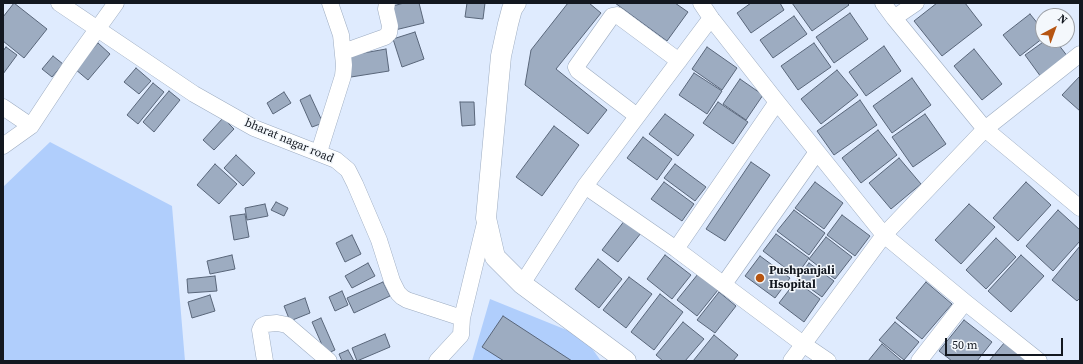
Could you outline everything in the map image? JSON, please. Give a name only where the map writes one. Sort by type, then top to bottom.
[{"type":"street","name":"bharat nagar road","points":[[59,3],[194,94],[254,128],[319,152],[336,160],[348,170],[355,184],[379,240],[392,281],[398,293],[402,298],[462,318]]},
{"type":"street","points":[[3,146],[31,126],[116,3]]},
{"type":"street","points":[[319,152],[343,76],[344,65],[341,35],[330,3]]},
{"type":"street","points":[[343,52],[385,38],[389,33],[390,26],[386,9],[387,3]]},
{"type":"street","points":[[437,361],[461,335],[462,318],[486,218],[501,56],[512,9],[516,3]]},
{"type":"street","points":[[701,3],[711,18],[777,102],[884,235],[1039,361]]},
{"type":"street","points":[[883,3],[985,129],[1080,208]]},
{"type":"street","points":[[894,18],[916,3]]},
{"type":"street","points":[[638,116],[578,71],[576,67],[612,16],[616,15],[679,61]]},
{"type":"street","points":[[522,284],[585,186],[711,18]]},
{"type":"street","points":[[791,361],[884,235],[985,129],[1080,54]]},
{"type":"street","points":[[676,249],[777,102]]},
{"type":"street","points":[[3,107],[31,126]]},
{"type":"street","points":[[724,284],[817,152]]},
{"type":"street","points":[[585,186],[676,249],[828,361]]},
{"type":"street","points":[[486,218],[495,257],[522,284],[626,361]]},
{"type":"street","points":[[919,361],[965,302]]},
{"type":"street","points":[[265,361],[260,330],[262,326],[266,324],[276,323],[287,326],[329,361]]},
{"type":"shaded area","points":[[50,142],[172,206],[185,361],[3,361],[3,187]]},
{"type":"shaded area","points":[[490,299],[584,337],[601,361],[472,361]]},
{"type":"building","points":[[14,3],[47,29],[24,58],[3,41],[3,17]]},
{"type":"building","points":[[404,3],[419,3],[424,23],[395,30],[389,7]]},
{"type":"building","points":[[467,3],[485,3],[483,19],[465,17]]},
{"type":"building","points":[[568,3],[589,3],[601,13],[556,69],[607,110],[588,134],[525,85],[531,50]]},
{"type":"building","points":[[615,3],[675,3],[688,12],[667,41]]},
{"type":"building","points":[[751,3],[780,3],[784,10],[751,33],[737,13]]},
{"type":"building","points":[[792,3],[847,3],[849,5],[812,31]]},
{"type":"building","points":[[937,3],[965,3],[982,25],[942,56],[914,21]]},
{"type":"building","points":[[850,13],[868,39],[834,63],[816,37]]},
{"type":"building","points":[[1030,14],[1035,20],[1035,44],[1020,56],[1003,35]]},
{"type":"building","points":[[794,16],[807,34],[773,58],[760,40]]},
{"type":"building","points":[[415,32],[424,59],[402,67],[393,39]]},
{"type":"building","points":[[98,43],[110,54],[88,80],[75,69]]},
{"type":"building","points":[[814,43],[831,67],[798,90],[781,66]]},
{"type":"building","points":[[884,46],[901,71],[866,96],[849,72]]},
{"type":"building","points":[[6,47],[17,55],[3,74],[3,51]]},
{"type":"building","points":[[707,47],[737,68],[722,90],[692,69]]},
{"type":"building","points":[[1035,48],[1061,48],[1068,57],[1041,77],[1025,55]]},
{"type":"building","points":[[386,49],[389,71],[351,77],[347,56]]},
{"type":"building","points":[[974,49],[1002,84],[982,100],[954,66]]},
{"type":"building","points":[[53,56],[63,64],[52,77],[42,69]]},
{"type":"building","points":[[136,68],[151,81],[139,94],[124,82]]},
{"type":"building","points":[[837,70],[858,95],[821,124],[801,99]]},
{"type":"building","points":[[694,73],[722,91],[707,114],[679,95]]},
{"type":"building","points":[[1080,76],[1080,111],[1062,95]]},
{"type":"building","points":[[912,78],[931,105],[892,133],[873,106]]},
{"type":"building","points":[[740,79],[763,95],[746,120],[723,104]]},
{"type":"building","points":[[153,83],[164,92],[138,124],[127,115]]},
{"type":"building","points":[[169,91],[180,100],[154,132],[143,122]]},
{"type":"building","points":[[284,92],[291,103],[273,114],[267,103]]},
{"type":"building","points":[[310,95],[323,123],[312,127],[300,100]]},
{"type":"building","points":[[860,100],[877,125],[834,155],[817,131]]},
{"type":"building","points":[[460,102],[474,102],[475,125],[462,126]]},
{"type":"building","points":[[718,102],[748,122],[733,144],[703,123]]},
{"type":"building","points":[[665,114],[694,135],[678,156],[649,134]]},
{"type":"building","points":[[925,114],[946,144],[913,167],[892,137]]},
{"type":"building","points":[[223,118],[234,129],[214,150],[203,140]]},
{"type":"building","points":[[554,126],[579,145],[542,196],[516,177]]},
{"type":"building","points":[[878,130],[897,155],[861,183],[842,158]]},
{"type":"building","points":[[643,137],[672,159],[657,180],[627,158]]},
{"type":"building","points":[[236,155],[255,173],[243,186],[224,168]]},
{"type":"building","points":[[899,158],[921,184],[891,209],[869,183]]},
{"type":"building","points":[[751,162],[770,175],[725,241],[706,229]]},
{"type":"building","points":[[215,164],[237,184],[219,204],[197,185]]},
{"type":"building","points":[[675,164],[706,187],[695,201],[664,178]]},
{"type":"building","points":[[664,182],[694,204],[682,221],[651,199]]},
{"type":"building","points":[[815,182],[843,203],[824,229],[795,208]]},
{"type":"building","points":[[1026,182],[1051,205],[1018,241],[993,218]]},
{"type":"building","points":[[276,202],[288,208],[284,216],[271,210]]},
{"type":"building","points":[[265,204],[268,216],[247,220],[245,208]]},
{"type":"building","points":[[969,204],[995,227],[961,264],[935,240]]},
{"type":"building","points":[[794,210],[825,233],[809,255],[777,231]]},
{"type":"building","points":[[1058,210],[1080,230],[1080,241],[1053,271],[1026,246]]},
{"type":"building","points":[[245,214],[249,237],[234,240],[230,216]]},
{"type":"building","points":[[842,215],[870,236],[855,256],[827,235]]},
{"type":"building","points":[[625,220],[641,233],[618,262],[602,250]]},
{"type":"building","points":[[776,234],[809,258],[796,276],[763,251]]},
{"type":"building","points":[[352,235],[361,254],[345,262],[336,243]]},
{"type":"building","points":[[826,237],[852,257],[835,279],[809,259]]},
{"type":"building","points":[[996,238],[1016,257],[986,289],[966,270]]},
{"type":"building","points":[[1080,246],[1080,298],[1077,301],[1052,280]]},
{"type":"building","points":[[232,255],[235,269],[210,274],[207,261]]},
{"type":"building","points":[[665,255],[691,275],[672,299],[647,279]]},
{"type":"building","points":[[1021,255],[1044,276],[1011,312],[988,291]]},
{"type":"building","points":[[760,256],[790,278],[775,298],[745,276]]},
{"type":"building","points":[[598,259],[622,279],[599,308],[575,289]]},
{"type":"building","points":[[368,263],[375,276],[352,288],[345,276]]},
{"type":"building","points":[[809,263],[834,281],[822,297],[797,279]]},
{"type":"building","points":[[698,274],[718,290],[697,316],[677,300]]},
{"type":"building","points":[[215,276],[217,291],[188,293],[187,279]]},
{"type":"building","points":[[629,277],[652,294],[626,328],[603,310]]},
{"type":"building","points":[[796,281],[820,299],[804,322],[779,303]]},
{"type":"building","points":[[383,282],[390,296],[354,313],[347,298]]},
{"type":"building","points":[[926,282],[952,304],[922,339],[896,318]]},
{"type":"building","points":[[342,291],[348,305],[335,311],[329,297]]},
{"type":"building","points":[[719,292],[736,306],[715,333],[697,320]]},
{"type":"building","points":[[660,294],[683,312],[654,350],[631,332]]},
{"type":"building","points":[[210,295],[215,311],[192,318],[188,302]]},
{"type":"building","points":[[305,298],[310,313],[290,321],[284,306]]},
{"type":"building","points":[[503,316],[572,361],[504,361],[482,347]]},
{"type":"building","points":[[321,318],[335,350],[326,354],[312,322]]},
{"type":"building","points":[[964,320],[992,342],[977,361],[952,361],[939,351]]},
{"type":"building","points":[[683,322],[704,339],[685,361],[663,361],[656,355]]},
{"type":"building","points":[[895,322],[919,342],[904,360],[879,340]]},
{"type":"building","points":[[385,334],[390,347],[357,361],[352,348]]},
{"type":"building","points":[[714,335],[738,355],[733,361],[693,361]]},
{"type":"building","points":[[1005,342],[1028,361],[989,361]]},
{"type":"building","points":[[882,344],[902,361],[868,361]]},
{"type":"building","points":[[348,350],[354,361],[342,361],[339,354]]},
{"type":"place","name":"Pushpanjali Hsopital","points":[[760,278]]}]
